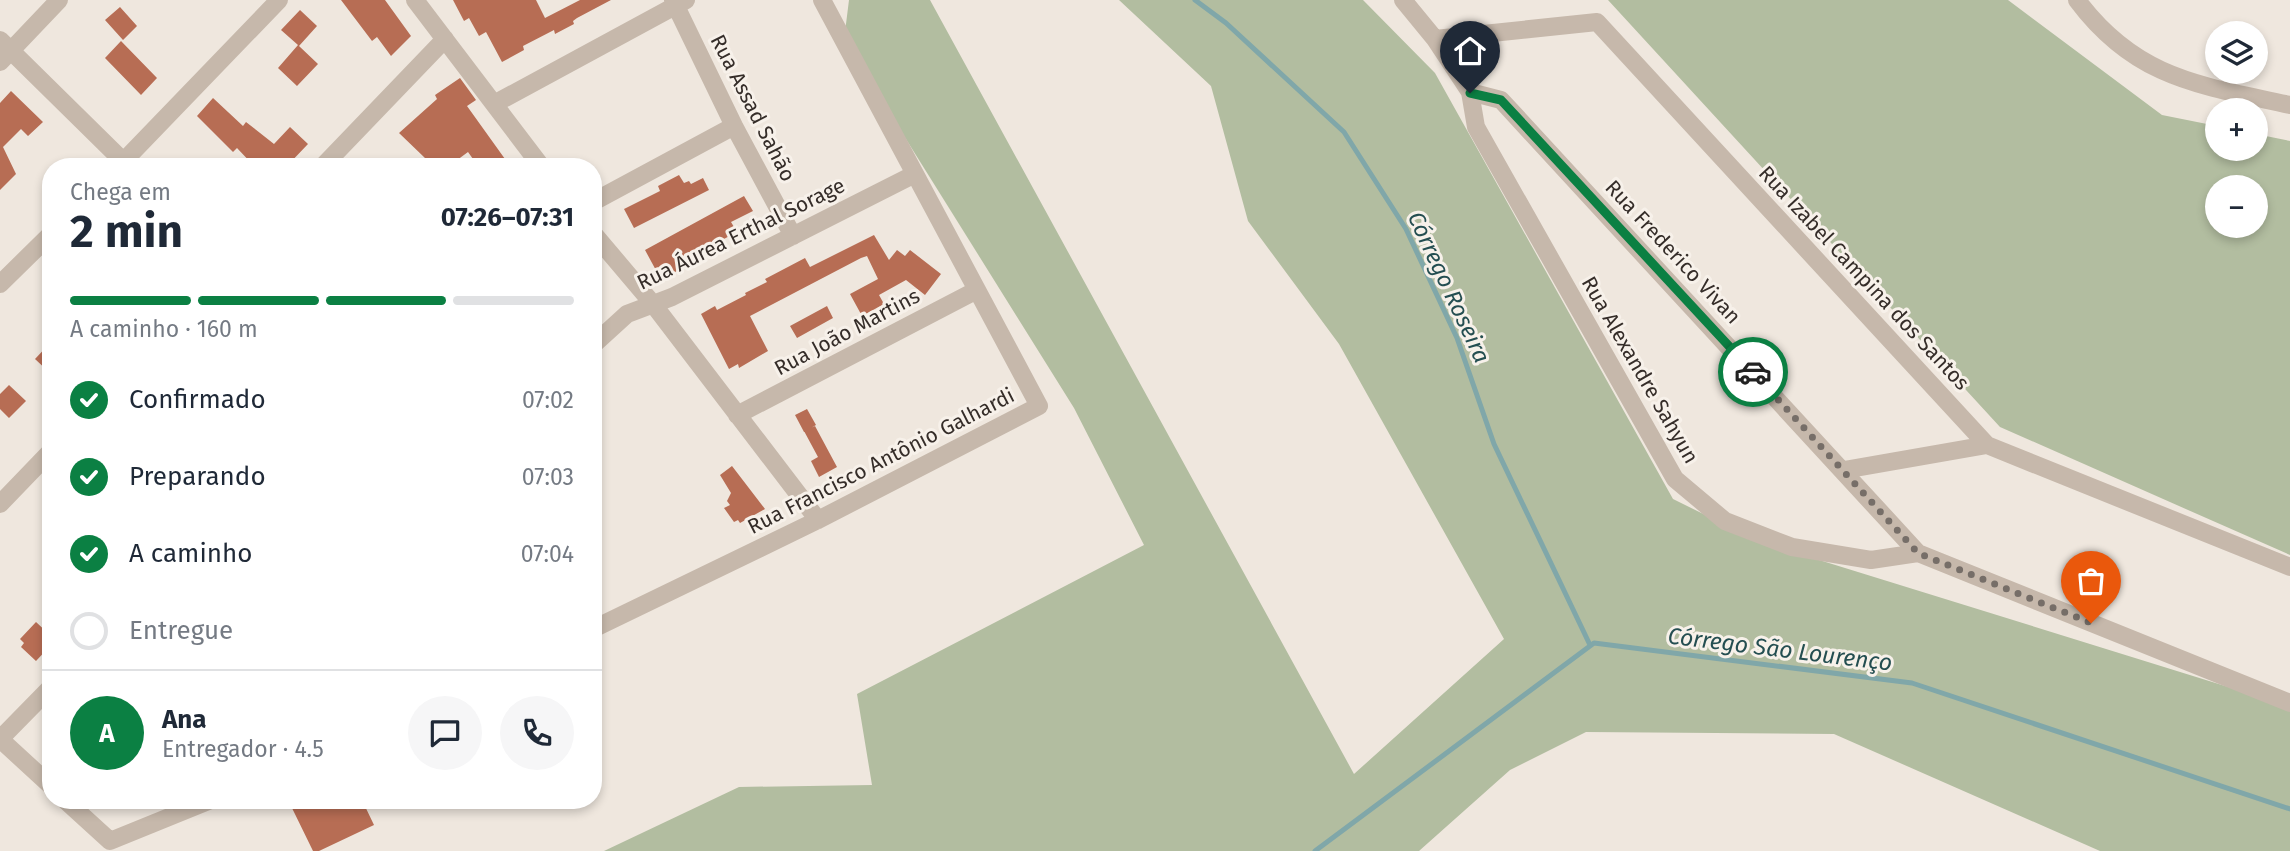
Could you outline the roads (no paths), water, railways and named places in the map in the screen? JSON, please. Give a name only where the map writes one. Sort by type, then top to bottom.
[{"type":"street","points":[[59,0],[4,51],[117,158]]},
{"type":"street","points":[[131,158],[279,0]]},
{"type":"street","points":[[415,0],[535,158]]},
{"type":"street","name":"Rua Francisco Antônio Galhardi","points":[[602,623],[818,520],[1039,406],[822,0]]},
{"type":"street","name":"Rua Alexandre Sahyun","points":[[1403,0],[1435,39],[1470,93],[1476,127],[1675,479],[1725,521],[1792,547],[1871,560],[1918,553]]},
{"type":"street","points":[[2077,0],[2099,30],[2143,63],[2193,84],[2290,105]]},
{"type":"street","points":[[494,104],[679,2]]},
{"type":"street","name":"Rua Assad Sahão","points":[[679,2],[734,126],[793,236]]},
{"type":"street","name":"Rua Izabel Campina dos Santos","points":[[1435,39],[1597,22],[1987,445],[2290,567]]},
{"type":"street","points":[[331,158],[445,39]]},
{"type":"street","name":"Rua Frederico Vivan","points":[[1470,93],[1501,100],[1918,553]]},
{"type":"street","points":[[602,197],[734,126]]},
{"type":"street","name":"Rua Áurea Erthal Sorage","points":[[602,337],[627,314],[793,236],[915,174]]},
{"type":"street","points":[[0,284],[42,243]]},
{"type":"street","points":[[602,244],[653,304],[818,520]]},
{"type":"street","name":"Rua João Martins","points":[[737,415],[977,290]]},
{"type":"street","points":[[1844,470],[1987,445]]},
{"type":"street","points":[[0,504],[42,460]]},
{"type":"street","points":[[1918,553],[2290,703]]},
{"type":"street","points":[[42,696],[0,739],[42,778]]},
{"type":"street","points":[[75,809],[110,841],[178,809]]},
{"type":"waterway","name":"Córrego Roseira","points":[[1195,0],[1226,23],[1344,132],[1406,229],[1457,338],[1494,444],[1590,645]]},
{"type":"waterway","name":"Córrego São Lourenço","points":[[1315,851],[1594,643],[1912,683],[2290,809]]}]
